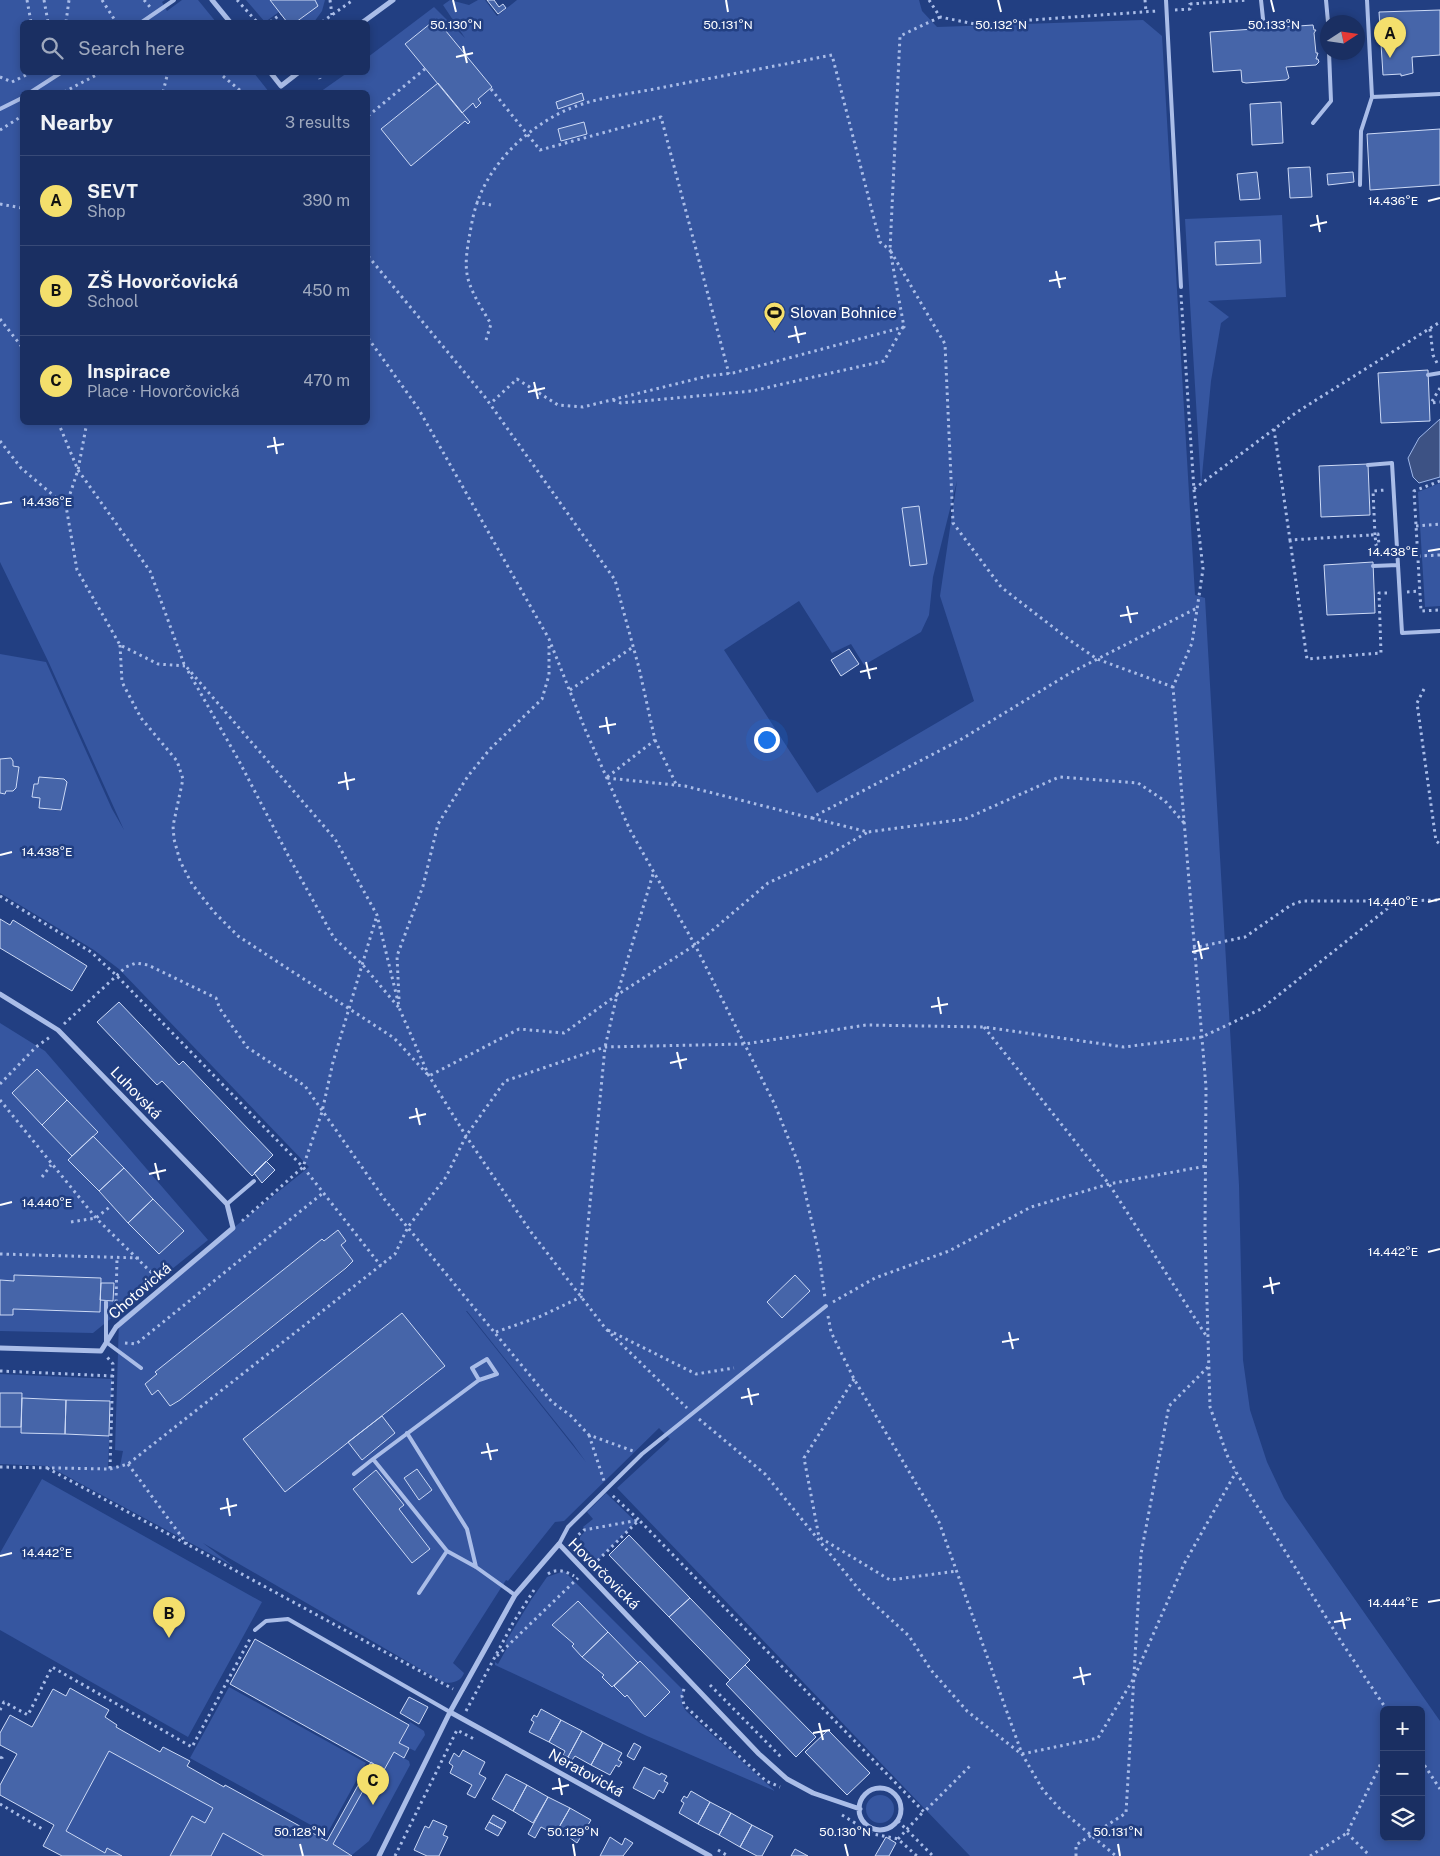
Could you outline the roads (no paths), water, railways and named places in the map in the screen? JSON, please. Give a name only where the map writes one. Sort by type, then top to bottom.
[{"type":"street","points":[[212,0],[228,20]]},
{"type":"street","points":[[366,20],[393,0]]},
{"type":"street","points":[[272,75],[281,86],[294,75]]},
{"type":"street","name":"Luhovská","points":[[0,994],[58,1030],[227,1204]]},
{"type":"street","name":"Chotovická","points":[[0,1348],[101,1351],[116,1327],[233,1228],[227,1204]]},
{"type":"street","name":"Hovorčovická","points":[[379,1856],[450,1712],[515,1595],[559,1544],[759,1754],[787,1778],[812,1793],[860,1809]]},
{"type":"street","name":"Neratovická","points":[[450,1712],[710,1856]]},
{"type":"street","points":[[881,1788],[888,1790],[899,1800],[901,1807],[898,1821],[887,1830],[874,1830],[864,1822],[860,1809],[863,1798],[868,1793],[881,1788]]},
{"type":"lane","points":[[145,20],[174,0]]},
{"type":"lane","points":[[1166,0],[1181,287]]},
{"type":"lane","points":[[1261,0],[1264,28]]},
{"type":"lane","points":[[1326,0],[1327,15]]},
{"type":"lane","points":[[1360,185],[1361,131],[1372,98],[1367,0]]},
{"type":"lane","points":[[1314,123],[1332,101],[1329,60]]},
{"type":"lane","points":[[34,90],[57,75]]},
{"type":"lane","points":[[1372,98],[1440,94]]},
{"type":"lane","points":[[0,109],[20,99]]},
{"type":"lane","points":[[1428,375],[1440,373]]},
{"type":"lane","points":[[1368,465],[1392,463],[1402,633],[1440,631]]},
{"type":"lane","points":[[1373,566],[1398,565]]},
{"type":"lane","points":[[227,1204],[254,1181]]},
{"type":"lane","points":[[106,1302],[106,1342],[141,1368]]},
{"type":"lane","points":[[559,1544],[568,1527],[642,1454],[826,1306]]},
{"type":"lane","points":[[354,1474],[478,1380],[497,1374],[487,1359],[472,1368],[478,1380]]},
{"type":"lane","points":[[407,1433],[467,1529],[476,1567]]},
{"type":"lane","points":[[373,1459],[447,1552],[476,1567],[515,1595]]},
{"type":"lane","points":[[419,1593],[447,1552]]},
{"type":"lane","points":[[255,1630],[266,1621],[288,1619],[450,1712]]},
{"type":"place","name":"SEVT","points":[[1390,58]]},
{"type":"place","name":"Slovan Bohnice","points":[[774,332]]},
{"type":"place","name":"ZŠ Hovorčovická","points":[[169,1638]]},
{"type":"place","name":"Inspirace","points":[[373,1805]]}]
